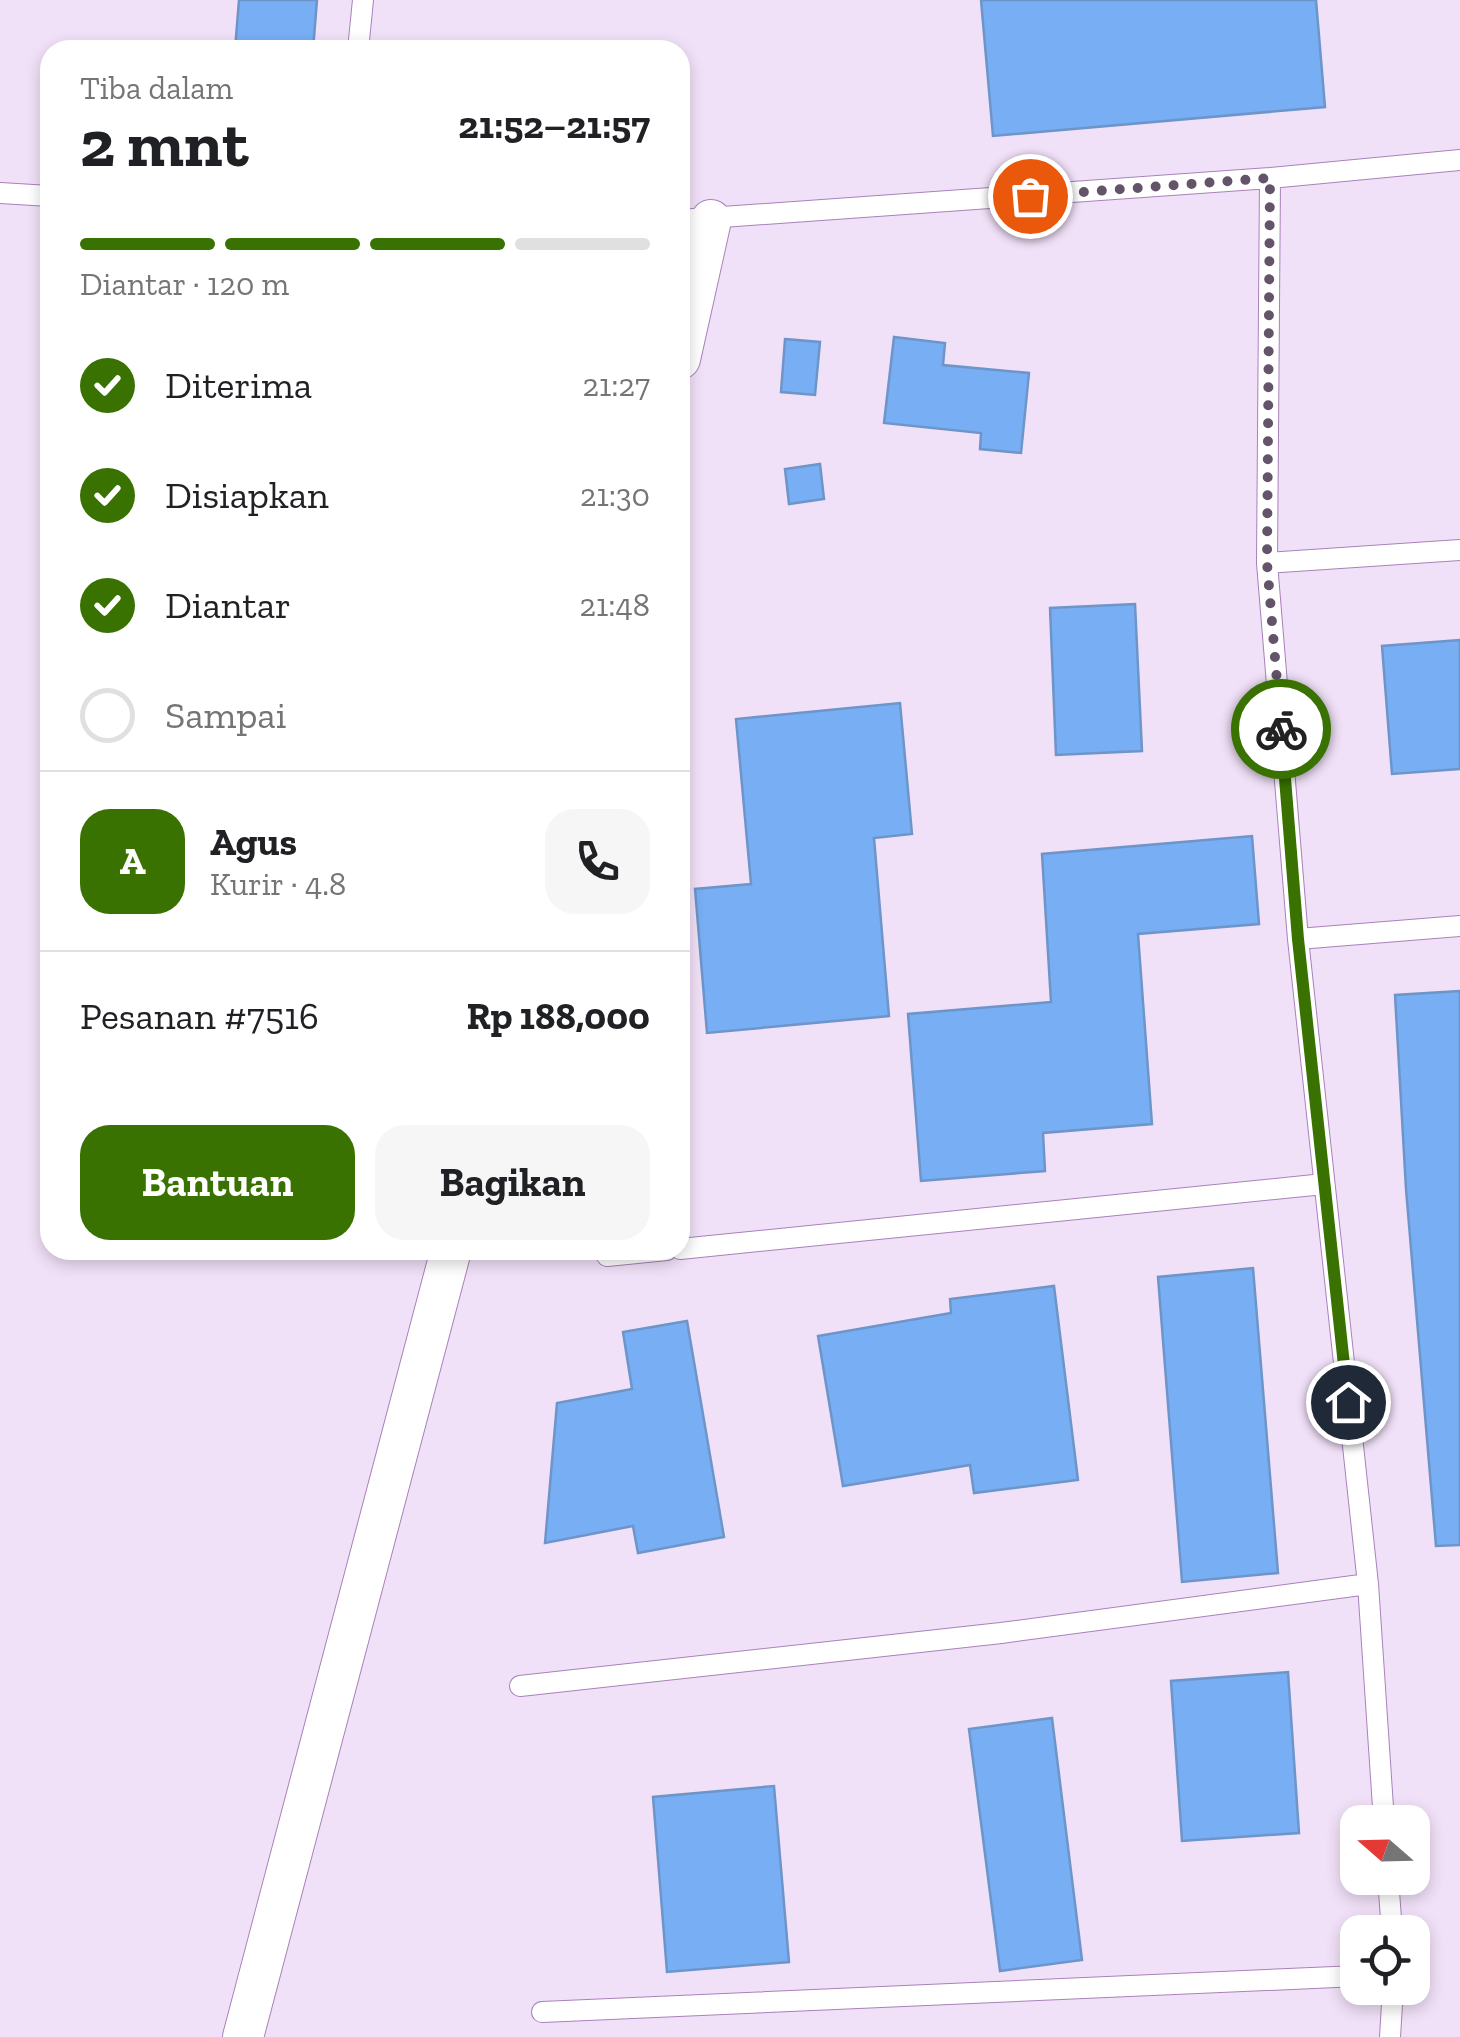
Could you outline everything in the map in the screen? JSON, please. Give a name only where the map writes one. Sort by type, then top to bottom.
[{"type":"street","points":[[690,272],[696,220]]},
{"type":"street","points":[[243,2037],[448,1260]]},
{"type":"lane","points":[[359,40],[362,0]]},
{"type":"lane","points":[[696,220],[1270,178],[1460,160]]},
{"type":"lane","points":[[1270,178],[1267,563],[1298,939],[1368,1584],[1383,1805]]},
{"type":"lane","points":[[0,193],[40,195]]},
{"type":"lane","points":[[1267,563],[1460,550]]},
{"type":"lane","points":[[1298,939],[1460,926]]},
{"type":"lane","points":[[690,1248],[1324,1184]]},
{"type":"lane","points":[[520,1686],[1001,1633],[1368,1584]]},
{"type":"lane","points":[[542,2012],[1340,1977]]},
{"type":"lane","points":[[1390,2037],[1393,2005]]},
{"type":"building","points":[[239,0],[317,0],[314,40],[236,40]]},
{"type":"building","points":[[981,0],[1316,0],[1325,107],[993,136]]},
{"type":"building","points":[[894,337],[945,343],[943,365],[1029,373],[1021,453],[980,449],[981,433],[884,423]]},
{"type":"building","points":[[785,339],[820,342],[815,395],[781,392]]},
{"type":"building","points":[[820,464],[824,499],[789,504],[785,469]]},
{"type":"building","points":[[1135,604],[1142,751],[1056,755],[1050,608]]},
{"type":"building","points":[[1460,640],[1460,769],[1392,774],[1382,646]]},
{"type":"building","points":[[900,703],[912,834],[874,838],[889,1016],[707,1033],[695,889],[751,884],[736,719]]},
{"type":"building","points":[[1252,836],[1259,924],[1138,934],[1152,1124],[1043,1133],[1045,1171],[921,1181],[908,1014],[1051,1002],[1042,854]]},
{"type":"building","points":[[1460,991],[1460,1545],[1436,1546],[1406,1189],[1395,995]]},
{"type":"building","points":[[1253,1268],[1278,1573],[1182,1582],[1158,1277]]},
{"type":"building","points":[[1054,1286],[1078,1480],[974,1493],[970,1465],[843,1486],[818,1336],[951,1313],[950,1299]]},
{"type":"building","points":[[687,1321],[724,1537],[638,1553],[633,1526],[545,1543],[557,1403],[632,1389],[623,1332]]},
{"type":"building","points":[[1288,1672],[1299,1833],[1182,1841],[1171,1681]]},
{"type":"building","points":[[1052,1718],[1082,1960],[1000,1971],[969,1729]]},
{"type":"building","points":[[774,1786],[789,1962],[667,1972],[653,1797]]},
{"type":"way so far","points":[[1030,196],[1270,178],[1267,563],[1281,729]]},
{"type":"route","points":[[1281,729],[1298,939],[1348,1402]]}]
